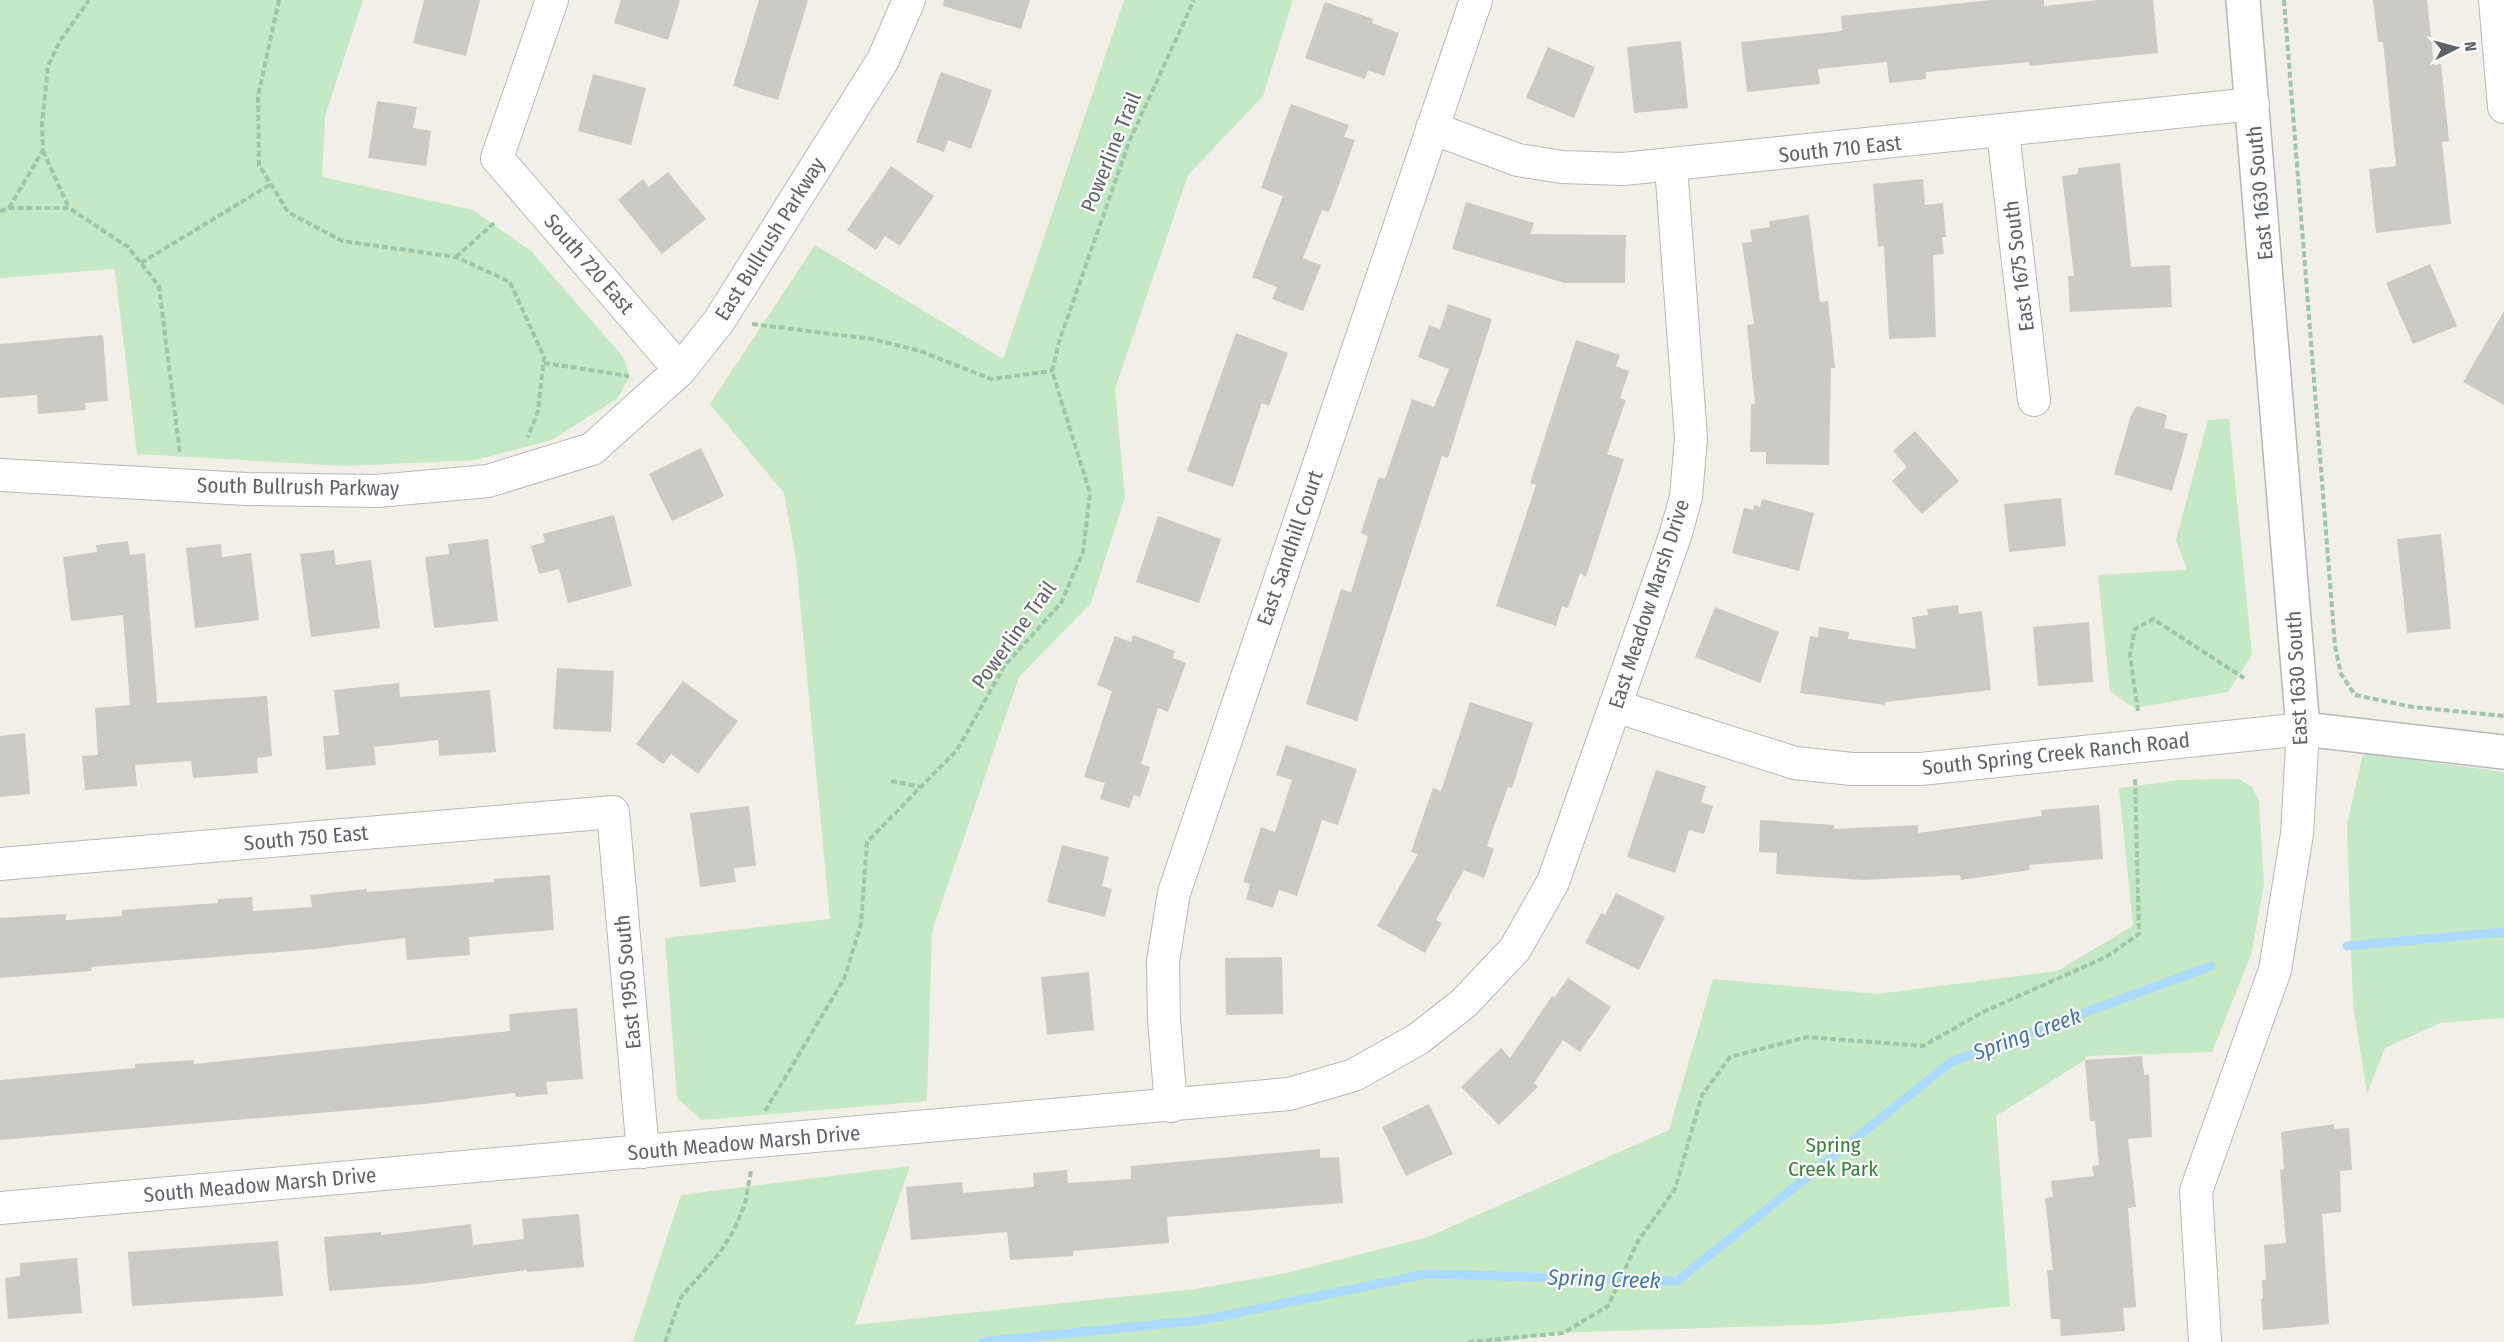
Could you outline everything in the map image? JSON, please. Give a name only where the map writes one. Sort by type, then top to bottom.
[{"type":"street","name":"South 720 East","points":[[552,0],[497,158],[680,370]]},
{"type":"street","name":"East Bullrush Parkway","points":[[592,449],[680,370],[719,321],[883,60],[909,0]]},
{"type":"street","name":"East Sandhill Court","points":[[1171,1106],[1164,1019],[1163,962],[1174,893],[1476,0]]},
{"type":"street","name":"East 1630 South","points":[[2205,1342],[2196,1191],[2275,970],[2297,834],[2303,729],[2243,0]]},
{"type":"street","points":[[2495,0],[2504,107]]},
{"type":"street","name":"South 710 East","points":[[1432,128],[1518,160],[1562,166],[1623,170],[2253,104]]},
{"type":"street","name":"East 1675 South","points":[[2003,132],[2034,400]]},
{"type":"street","name":"East Meadow Marsh Drive","points":[[1464,1003],[1515,949],[1553,882],[1675,536],[1686,496],[1691,438],[1681,266],[1671,166]]},
{"type":"street","name":"South Bullrush Parkway","points":[[0,475],[246,489],[377,491],[488,481],[592,449]]},
{"type":"street","name":"South Spring Creek Ranch Road","points":[[1615,706],[1795,762],[1852,769],[1921,769],[2303,729],[2504,752]]},
{"type":"street","name":"South 750 East","points":[[0,864],[613,812]]},
{"type":"street","name":"East 1950 South","points":[[613,812],[643,1152]]},
{"type":"street","name":"South Meadow Marsh Drive","points":[[0,1208],[1289,1094],[1354,1075],[1418,1039],[1464,1003]]},
{"type":"path","points":[[89,0],[60,40],[48,66],[42,124],[43,150],[69,208],[128,247],[159,286],[180,456]]},
{"type":"path","points":[[279,0],[258,96],[259,165],[288,212],[342,241],[456,257],[510,282],[544,357],[538,411],[525,443]]},
{"type":"path","name":"Powerline Trail","points":[[765,1111],[844,979],[861,924],[867,842],[957,750],[1005,665],[1061,603],[1083,552],[1090,493],[1052,371],[1059,342],[1129,142],[1194,0]]},
{"type":"path","points":[[2284,0],[2336,646],[2341,674],[2355,695],[2413,707],[2504,716]]},
{"type":"path","points":[[9,208],[43,150]]},
{"type":"path","points":[[141,263],[271,184]]},
{"type":"path","points":[[0,211],[9,208],[69,208]]},
{"type":"path","points":[[456,257],[494,223]]},
{"type":"path","points":[[754,324],[872,339],[920,351],[991,379],[1052,371]]},
{"type":"path","points":[[544,363],[630,376]]},
{"type":"path","points":[[2138,711],[2130,656],[2135,629],[2153,619],[2244,678]]},
{"type":"path","points":[[1468,1342],[1563,1333],[1608,1306],[1638,1241],[1675,1189],[1702,1095],[1730,1057],[1807,1037],[1923,1046],[1985,1011],[2106,957],[2139,934],[2135,775]]},
{"type":"path","points":[[891,781],[922,787]]},
{"type":"path","points":[[665,1342],[681,1297],[719,1254],[734,1230],[745,1204],[751,1169]]},
{"type":"green space","points":[[0,0],[363,0],[325,116],[322,177],[473,210],[532,252],[623,357],[630,376],[618,398],[552,440],[475,460],[346,466],[137,454],[115,271],[113,269],[0,278]]},
{"type":"green space","points":[[1124,0],[1293,0],[1263,96],[1188,175],[1115,389],[1125,497],[1091,603],[1019,677],[932,931],[927,1101],[702,1120],[677,1098],[665,938],[830,919],[796,560],[784,493],[710,404],[815,245],[1003,359]]},
{"type":"green space","points":[[2229,419],[2252,655],[2228,692],[2134,708],[2110,691],[2098,575],[2187,570],[2176,540],[2208,420]]},
{"type":"green space","points":[[2363,753],[2504,772],[2504,1018],[2440,1023],[2385,1048],[2367,1094],[2353,1004],[2347,825]]},
{"type":"green space","name":"Spring Creek Park","points":[[2238,779],[2251,786],[2259,801],[2264,885],[2251,955],[2212,1052],[2086,1056],[2085,1060],[1996,1116],[2010,1306],[1829,1324],[1555,1333],[1502,1342],[628,1342],[633,1341],[681,1195],[910,1166],[855,1325],[1196,1289],[1287,1273],[1428,1237],[1669,1130],[1713,979],[1877,994],[2057,971],[2133,926],[2119,788],[2180,780]]},
{"type":"building","points":[[424,0],[480,0],[466,56],[413,43]]},
{"type":"building","points":[[621,0],[680,0],[668,40],[614,23]]},
{"type":"building","points":[[759,0],[808,0],[778,100],[733,86]]},
{"type":"building","points":[[944,0],[1030,0],[1021,29],[943,6]]},
{"type":"building","points":[[1991,0],[2044,0],[2044,6],[2099,0],[2153,0],[2158,53],[2030,66],[2029,62],[1926,72],[1926,79],[1889,83],[1887,62],[1818,69],[1820,84],[1747,92],[1741,42],[1842,31],[1841,16]]},
{"type":"building","points":[[2373,0],[2427,0],[2434,65],[2441,64],[2449,141],[2442,142],[2451,224],[2376,233],[2369,169],[2396,166],[2383,42],[2378,42]]},
{"type":"building","points":[[1325,2],[1373,19],[1372,23],[1399,33],[1384,76],[1368,70],[1365,79],[1305,58]]},
{"type":"building","points":[[1681,41],[1688,108],[1634,113],[1627,47]]},
{"type":"building","points":[[1548,47],[1595,67],[1574,118],[1526,98]]},
{"type":"building","points":[[941,72],[992,90],[971,149],[948,140],[944,152],[916,142]]},
{"type":"building","points":[[593,74],[646,88],[631,145],[578,131]]},
{"type":"building","points":[[377,101],[417,107],[413,128],[431,131],[426,166],[368,158]]},
{"type":"building","points":[[1291,104],[1349,125],[1344,137],[1355,140],[1329,212],[1322,210],[1303,258],[1321,265],[1303,311],[1272,299],[1277,287],[1252,277],[1283,196],[1261,188]]},
{"type":"building","points":[[2120,163],[2131,267],[2170,265],[2172,307],[2070,312],[2068,276],[2074,276],[2062,176],[2078,174],[2078,168]]},
{"type":"building","points":[[891,166],[934,196],[900,246],[885,236],[876,250],[847,230]]},
{"type":"building","points":[[668,172],[706,219],[662,254],[618,200],[643,179],[649,187]]},
{"type":"building","points":[[1923,179],[1925,205],[1943,203],[1946,237],[1942,237],[1944,254],[1933,255],[1936,337],[1889,339],[1884,246],[1878,247],[1873,184]]},
{"type":"building","points":[[1466,202],[1534,223],[1530,234],[1626,235],[1625,283],[1564,283],[1452,249]]},
{"type":"building","points":[[1809,215],[1820,302],[1828,301],[1835,368],[1831,368],[1829,465],[1766,464],[1766,452],[1750,452],[1751,404],[1755,404],[1747,325],[1754,324],[1742,243],[1752,242],[1750,230],[1770,227],[1769,221]]},
{"type":"building","points":[[2430,264],[2457,326],[2413,344],[2386,283]]},
{"type":"building","points":[[1448,304],[1492,319],[1448,458],[1442,456],[1357,721],[1306,704],[1341,589],[1351,592],[1368,536],[1361,533],[1379,477],[1385,479],[1412,399],[1434,407],[1449,369],[1418,357],[1429,325],[1440,329]]},
{"type":"building","points":[[2504,311],[2504,405],[2463,382]]},
{"type":"building","points":[[1236,333],[1288,353],[1269,406],[1262,403],[1233,487],[1187,471]]},
{"type":"building","points":[[103,335],[108,401],[85,403],[86,410],[38,414],[37,395],[0,398],[0,344]]},
{"type":"building","points":[[1576,340],[1620,355],[1616,366],[1629,371],[1620,398],[1626,400],[1607,454],[1624,459],[1586,577],[1580,573],[1568,608],[1562,606],[1556,626],[1496,606],[1536,485],[1530,483]]},
{"type":"building","points":[[2137,406],[2167,415],[2164,428],[2188,434],[2172,491],[2114,474],[2131,415]]},
{"type":"building","points":[[1915,431],[1959,481],[1922,514],[1892,481],[1907,467],[1893,451]]},
{"type":"building","points":[[701,448],[724,496],[672,521],[649,474]]},
{"type":"building","points":[[2061,498],[2066,546],[2009,552],[2004,504]]},
{"type":"building","points":[[1762,499],[1814,513],[1799,571],[1732,553],[1744,508],[1753,510],[1754,505],[1760,507]]},
{"type":"building","points":[[614,515],[632,586],[568,603],[559,569],[539,574],[531,546],[545,542],[543,534]]},
{"type":"building","points":[[1158,516],[1221,539],[1199,603],[1136,582]]},
{"type":"building","points":[[2441,534],[2451,629],[2407,633],[2397,539]]},
{"type":"building","points":[[488,539],[498,621],[434,628],[425,557],[449,554],[448,544]]},
{"type":"building","points":[[128,541],[130,555],[145,553],[157,703],[267,696],[272,756],[257,758],[258,773],[193,778],[191,761],[135,765],[137,786],[85,790],[82,756],[98,755],[95,708],[130,705],[123,615],[71,621],[63,557],[97,552],[96,545]]},
{"type":"building","points":[[221,544],[222,557],[251,553],[259,620],[195,628],[186,548]]},
{"type":"building","points":[[334,550],[336,565],[371,560],[380,628],[311,637],[300,554]]},
{"type":"building","points":[[1958,605],[1959,614],[1982,611],[1991,690],[1885,702],[1885,705],[1800,693],[1810,636],[1818,637],[1819,627],[1849,632],[1848,639],[1916,649],[1912,617],[1928,615],[1927,609]]},
{"type":"building","points":[[1715,607],[1779,632],[1760,683],[1695,657]]},
{"type":"building","points":[[2089,622],[2093,682],[2038,686],[2033,627]]},
{"type":"building","points":[[1133,635],[1175,651],[1173,658],[1186,663],[1168,712],[1158,708],[1141,764],[1150,767],[1140,797],[1134,795],[1129,808],[1100,799],[1105,783],[1084,777],[1112,691],[1097,685],[1115,636],[1131,642]]},
{"type":"building","points":[[557,668],[614,671],[611,732],[553,729]]},
{"type":"building","points":[[683,681],[738,721],[698,774],[671,754],[663,764],[636,744]]},
{"type":"building","points":[[399,683],[400,697],[490,690],[496,752],[439,756],[438,740],[374,747],[376,765],[326,770],[323,736],[339,735],[334,690]]},
{"type":"building","points":[[1470,702],[1533,723],[1512,788],[1508,787],[1487,846],[1494,849],[1484,878],[1464,870],[1436,920],[1442,923],[1425,953],[1377,926],[1418,854],[1411,852],[1433,788],[1441,791]]},
{"type":"building","points":[[25,733],[30,794],[0,797],[0,736]]},
{"type":"building","points":[[1286,745],[1357,769],[1338,825],[1322,820],[1297,896],[1279,890],[1273,908],[1246,899],[1250,884],[1243,882],[1261,827],[1275,832],[1292,780],[1276,775]]},
{"type":"building","points":[[1656,770],[1706,786],[1701,802],[1713,806],[1704,834],[1689,830],[1675,873],[1627,857]]},
{"type":"building","points":[[2099,805],[2103,859],[2029,865],[2030,870],[1961,880],[1960,875],[1863,880],[1776,874],[1777,853],[1759,852],[1760,820],[1834,825],[1834,829],[1918,825],[1918,833],[2042,816],[2041,810]]},
{"type":"building","points":[[749,806],[756,866],[734,868],[736,882],[700,887],[690,813]]},
{"type":"building","points":[[1062,845],[1109,857],[1102,886],[1112,889],[1105,917],[1047,902]]},
{"type":"building","points":[[550,875],[554,930],[469,937],[470,955],[407,960],[405,938],[317,949],[91,967],[92,971],[0,978],[0,918],[66,914],[66,920],[122,916],[122,910],[218,903],[218,899],[252,897],[253,911],[312,907],[310,895],[367,889],[367,892],[494,882],[494,879]]},
{"type":"building","points":[[1616,893],[1665,917],[1639,970],[1585,943],[1601,913],[1605,915]]},
{"type":"building","points":[[1282,957],[1283,1014],[1226,1015],[1225,958]]},
{"type":"building","points":[[1089,972],[1094,1030],[1047,1035],[1041,977]]},
{"type":"building","points":[[1568,978],[1611,1007],[1580,1052],[1563,1040],[1534,1083],[1538,1087],[1499,1125],[1461,1087],[1501,1048],[1510,1058],[1552,996],[1554,998]]},
{"type":"building","points":[[577,1008],[583,1079],[546,1082],[548,1094],[516,1097],[515,1093],[425,1104],[0,1140],[0,1080],[135,1068],[135,1064],[194,1060],[194,1064],[510,1031],[509,1014]]},
{"type":"building","points":[[2142,1056],[2144,1075],[2149,1074],[2152,1137],[2128,1139],[2136,1207],[2128,1208],[2136,1307],[2123,1308],[2125,1331],[2061,1336],[2060,1319],[2051,1319],[2047,1270],[2053,1270],[2045,1198],[2053,1197],[2051,1181],[2094,1176],[2092,1166],[2099,1165],[2095,1121],[2090,1121],[2085,1060]]},
{"type":"building","points":[[1429,1104],[1453,1154],[1406,1176],[1382,1127]]},
{"type":"building","points":[[2334,1124],[2334,1129],[2349,1128],[2352,1170],[2340,1171],[2341,1212],[2322,1214],[2329,1324],[2263,1330],[2262,1280],[2266,1280],[2264,1245],[2286,1243],[2280,1170],[2284,1169],[2281,1132]]},
{"type":"building","points":[[1320,1149],[1320,1158],[1339,1157],[1343,1203],[1167,1217],[1169,1243],[1073,1251],[1073,1256],[1010,1260],[1007,1232],[911,1240],[906,1187],[962,1182],[963,1193],[1034,1187],[1033,1173],[1067,1170],[1068,1183],[1131,1179],[1131,1166]]},
{"type":"building","points":[[579,1214],[584,1267],[527,1272],[527,1270],[420,1284],[329,1291],[324,1237],[381,1232],[381,1235],[471,1224],[473,1245],[524,1239],[522,1219]]},
{"type":"building","points":[[278,1241],[283,1296],[132,1306],[128,1252]]},
{"type":"building","points":[[77,1258],[82,1313],[8,1319],[5,1278],[20,1276],[20,1263]]},
{"type":"waterway","name":"Spring Creek","points":[[2347,946],[2504,932]]},
{"type":"waterway","name":"Spring Creek","points":[[982,1342],[1203,1320],[1426,1274],[1677,1281],[1951,1062],[2211,966]]}]
